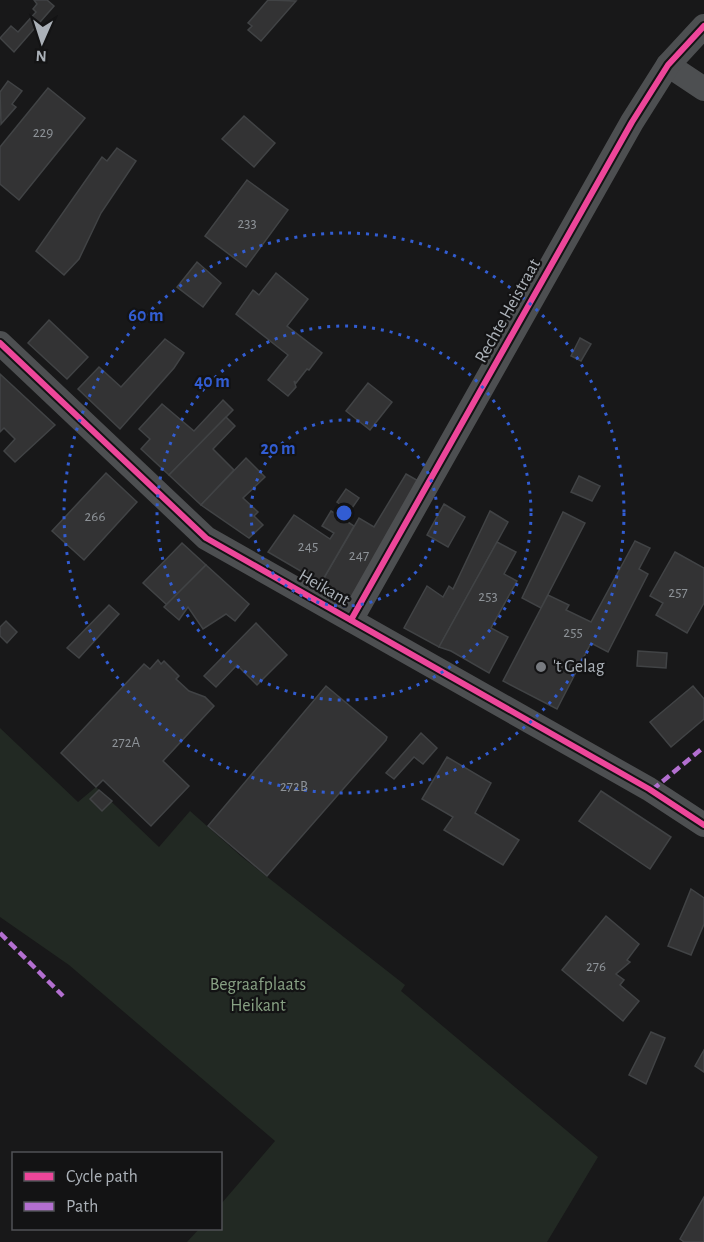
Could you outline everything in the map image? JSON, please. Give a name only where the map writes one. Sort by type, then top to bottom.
[{"type":"street","name":"Rechte Heistraat","points":[[351,620],[632,122],[668,65],[704,26]]},
{"type":"street","points":[[668,65],[704,89]]},
{"type":"street","name":"Heikant","points":[[0,343],[206,538],[649,789],[704,825]]},
{"type":"green space","name":"Begraafplaats Heikant","points":[[0,728],[78,802],[96,787],[159,847],[190,811],[242,857],[405,985],[401,991],[598,1157],[547,1242],[187,1242],[198,1230],[222,1230],[222,1203],[275,1141],[69,965],[0,917]]},
{"type":"building","points":[[34,0],[47,0],[54,6],[14,52],[0,38],[11,26],[18,32],[36,12],[33,9],[37,4]]},
{"type":"building","points":[[268,0],[296,1],[261,41],[248,30],[252,26],[248,23]]},
{"type":"building","points":[[8,81],[22,91],[12,104],[16,107],[1,124],[0,92]]},
{"type":"building","points":[[48,88],[85,118],[19,200],[0,184],[0,147]]},
{"type":"building","points":[[244,116],[275,143],[254,167],[222,139]]},
{"type":"building","points":[[117,148],[136,161],[101,213],[79,259],[64,275],[36,251],[102,157],[107,161]]},
{"type":"building","points":[[247,180],[288,210],[246,267],[205,236]]},
{"type":"building","points":[[197,262],[221,283],[203,307],[177,287]]},
{"type":"building","points":[[276,273],[308,299],[287,326],[322,353],[296,383],[294,381],[296,387],[288,396],[268,380],[288,355],[236,314],[253,290],[259,295]]},
{"type":"building","points":[[49,320],[88,357],[67,379],[28,343]]},
{"type":"building","points":[[580,338],[591,344],[581,361],[571,356]]},
{"type":"building","points":[[165,339],[184,353],[174,368],[120,429],[78,389],[99,367],[121,387]]},
{"type":"building","points":[[0,374],[55,425],[15,462],[4,451],[15,439],[4,428],[0,432]]},
{"type":"building","points":[[368,383],[392,402],[370,430],[346,411]]},
{"type":"building","points":[[223,400],[233,410],[169,475],[141,449],[150,439],[139,429],[162,404],[194,431]]},
{"type":"building","points":[[226,417],[235,426],[213,449],[234,470],[201,505],[169,475]]},
{"type":"building","points":[[246,458],[265,477],[243,498],[258,512],[254,516],[263,525],[249,538],[201,505]]},
{"type":"building","points":[[106,473],[137,502],[84,560],[52,531]]},
{"type":"building","points":[[406,474],[422,483],[354,596],[348,598],[321,583],[359,518],[374,527]]},
{"type":"building","points":[[579,476],[600,486],[592,501],[571,492]]},
{"type":"building","points":[[346,489],[359,498],[350,511],[337,502]]},
{"type":"building","points":[[444,504],[465,517],[448,547],[427,535]]},
{"type":"building","points":[[331,511],[354,526],[321,583],[268,552],[294,515],[330,539],[334,533],[322,526]]},
{"type":"building","points":[[490,511],[508,522],[439,647],[404,628],[427,586],[443,597],[449,586],[453,589]]},
{"type":"building","points":[[563,512],[585,523],[541,608],[522,598]]},
{"type":"building","points":[[635,541],[650,548],[639,569],[648,574],[608,652],[591,643],[557,709],[503,681],[548,595],[569,605],[566,610],[591,622]]},
{"type":"building","points":[[497,542],[516,552],[504,574],[517,581],[491,628],[508,637],[489,673],[451,651],[439,647]]},
{"type":"building","points":[[182,543],[206,565],[167,605],[143,583]]},
{"type":"building","points":[[675,552],[704,568],[704,603],[687,633],[656,615],[663,603],[650,596]]},
{"type":"building","points":[[206,565],[249,604],[235,621],[226,614],[203,629],[188,607],[179,620],[164,607]]},
{"type":"building","points":[[109,605],[119,614],[79,658],[67,648]]},
{"type":"building","points":[[6,621],[17,632],[7,643],[0,636],[0,627]]},
{"type":"building","points":[[256,623],[287,655],[257,685],[237,665],[216,687],[204,676]]},
{"type":"building","points":[[638,651],[667,653],[666,668],[637,666]]},
{"type":"building","points":[[158,660],[161,664],[164,661],[179,676],[176,679],[189,691],[205,697],[214,706],[163,761],[189,786],[151,826],[103,780],[96,787],[61,753],[144,664],[150,669]]},
{"type":"building","points":[[326,686],[387,737],[267,876],[208,826]]},
{"type":"building","points":[[693,686],[704,699],[704,719],[671,747],[650,722]]},
{"type":"building","points":[[421,733],[437,748],[423,764],[414,757],[394,779],[386,773]]},
{"type":"building","points":[[447,757],[491,783],[475,813],[519,840],[503,865],[444,830],[453,817],[422,799]]},
{"type":"building","points":[[99,790],[112,801],[102,811],[90,799]]},
{"type":"building","points":[[601,791],[671,837],[650,869],[579,821]]},
{"type":"building","points":[[691,889],[704,898],[704,924],[691,955],[668,946]]},
{"type":"building","points":[[606,916],[639,944],[627,960],[630,962],[616,974],[624,980],[620,985],[639,1001],[623,1021],[562,970]]},
{"type":"building","points":[[651,1032],[665,1038],[646,1084],[629,1075]]},
{"type":"building","points":[[704,1050],[704,1072],[695,1066]]},
{"type":"building","points":[[704,1197],[704,1242],[684,1242],[680,1239]]},
{"type":"marked path","points":[[652,790],[704,747]]},
{"type":"marked path","points":[[0,933],[63,996]]},
{"type":"cycle path","points":[[351,620],[632,122],[668,65],[704,26]]},
{"type":"cycle path","points":[[0,343],[206,538],[649,789],[704,825]]},
{"type":"place","name":"'t Gelag","points":[[541,667]]}]
